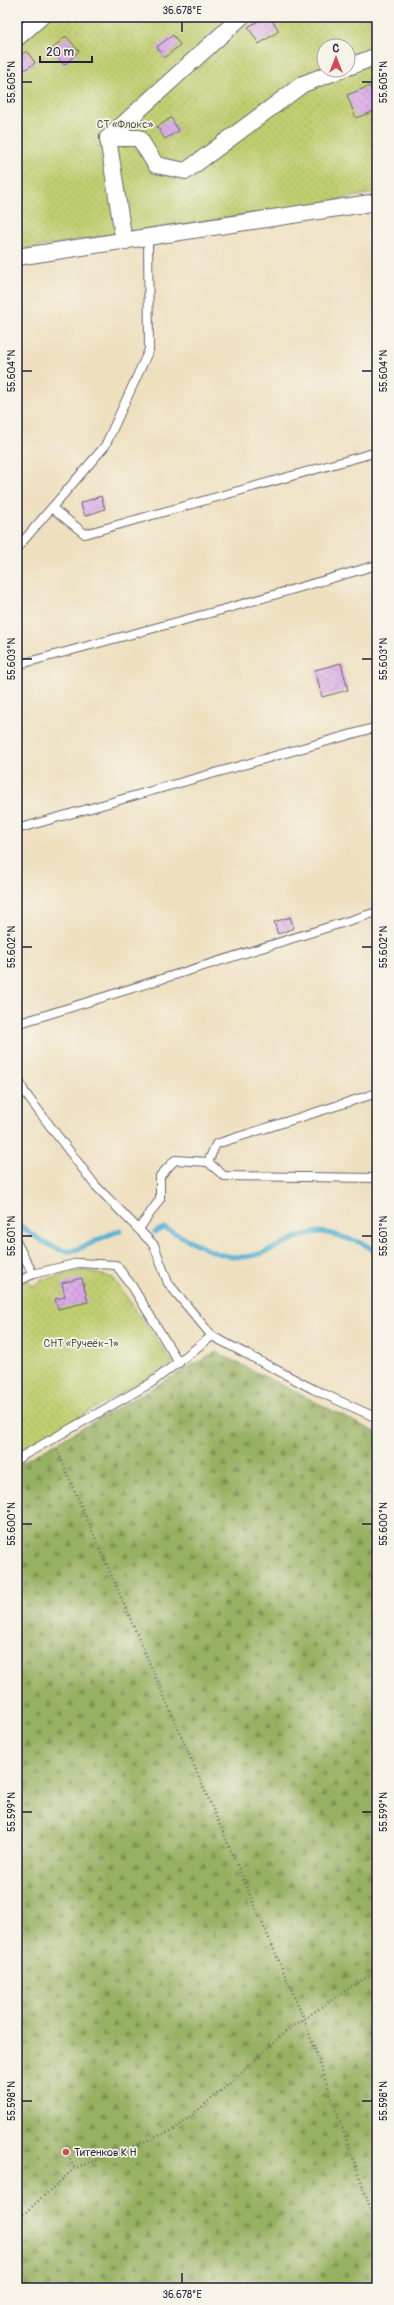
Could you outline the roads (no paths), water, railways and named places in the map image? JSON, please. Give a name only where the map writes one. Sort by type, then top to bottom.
[{"type":"street","points":[[17,38],[41,17]]},
{"type":"street","points":[[108,138],[240,17]]},
{"type":"street","points":[[356,64],[377,56]]},
{"type":"street","points":[[108,138],[139,138],[156,165],[186,171],[303,84],[319,78]]},
{"type":"street","points":[[108,138],[124,242]]},
{"type":"street","points":[[17,257],[148,239],[377,202]]},
{"type":"lane","points":[[17,548],[105,446],[149,350],[148,239]]},
{"type":"lane","points":[[52,508],[85,534],[377,452]]},
{"type":"lane","points":[[17,665],[225,609],[377,565]]},
{"type":"lane","points":[[17,829],[377,727]]},
{"type":"lane","points":[[17,1024],[377,912]]},
{"type":"lane","points":[[17,1077],[25,1093],[96,1185],[154,1245],[168,1283],[212,1336],[313,1389],[377,1418]]},
{"type":"lane","points":[[208,1162],[216,1144],[377,1093]]},
{"type":"lane","points":[[139,1229],[160,1198],[160,1176],[175,1160],[208,1162],[224,1176],[377,1178]]},
{"type":"lane","points":[[17,1243],[33,1274]]},
{"type":"lane","points":[[17,1282],[33,1274],[78,1263],[116,1265],[132,1286],[179,1363]]},
{"type":"lane","points":[[17,1460],[151,1383],[179,1363],[212,1336]]},
{"type":"waterway","points":[[17,1222],[42,1241],[65,1251],[77,1249],[107,1235],[120,1231]]},
{"type":"waterway","points":[[155,1232],[164,1228],[219,1254],[240,1257],[268,1251],[303,1235],[316,1232],[325,1232],[367,1245],[377,1254]]},
{"type":"place","name":"Титенков К Н","points":[[66,2152]]},
{"type":"park label","name":"СТ «Флокс»","points":[[125,124]]},
{"type":"park label","name":"СНТ «Ручеёк-1»","points":[[81,1343]]}]
